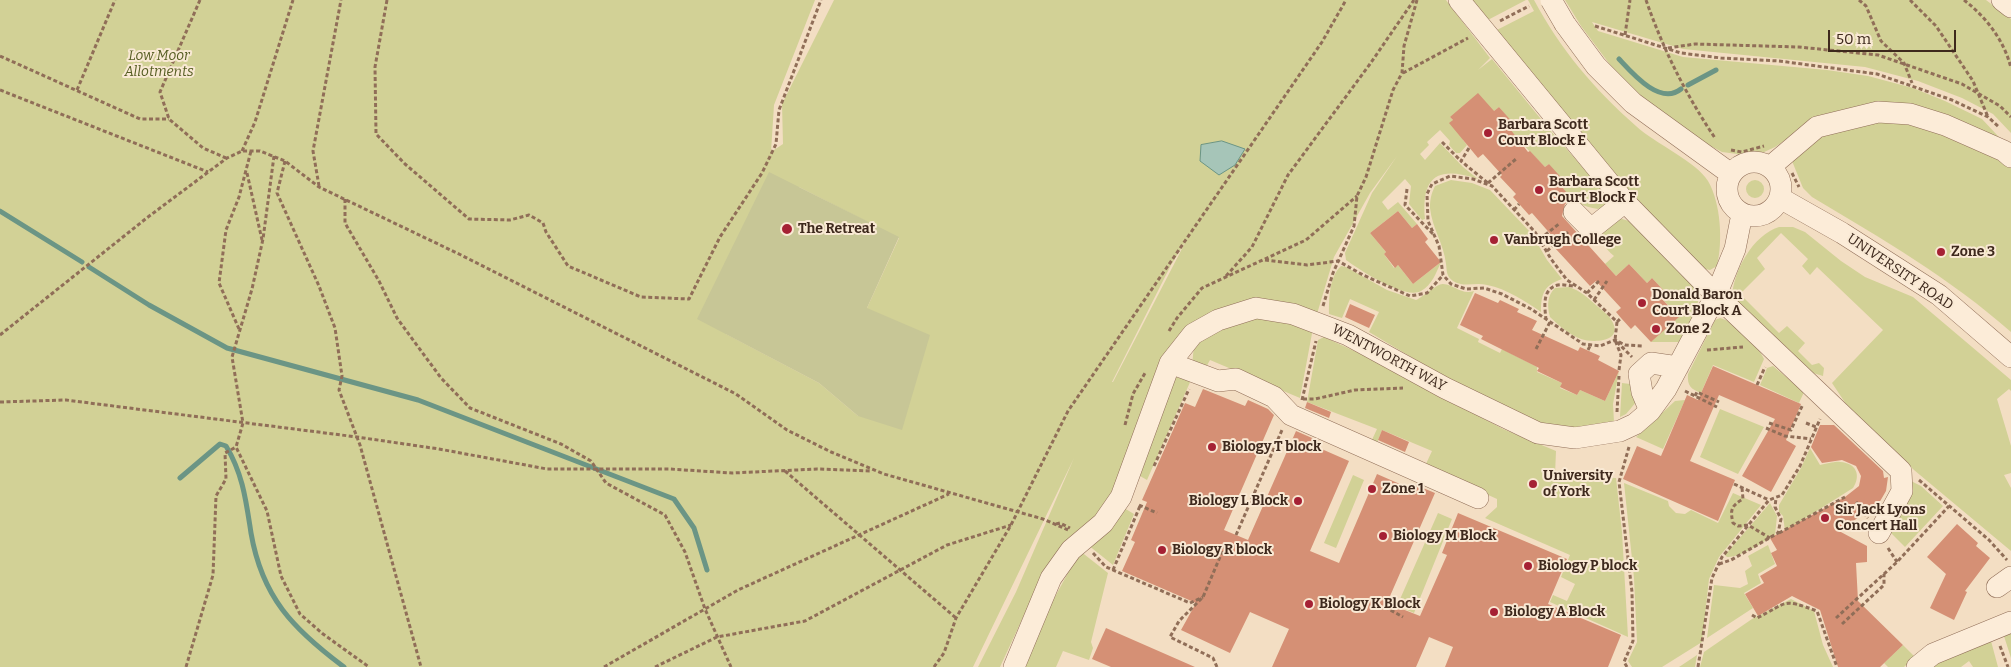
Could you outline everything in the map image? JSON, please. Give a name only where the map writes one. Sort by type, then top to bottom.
[{"type":"street","points":[[1459,0],[1625,202],[1716,295],[1901,471],[1902,491],[1879,533]]},
{"type":"street","points":[[1552,0],[1565,24],[1596,66],[1633,103],[1731,174]]},
{"type":"street","points":[[2002,0],[2011,7]]},
{"type":"street","points":[[1770,167],[1817,127],[1878,112],[1910,114],[1945,125],[2004,151],[2011,157]]},
{"type":"street","points":[[1750,162],[1770,167],[1777,174],[1780,183],[1780,198],[1775,207],[1762,216],[1742,214],[1734,209],[1728,198],[1726,188],[1731,174],[1738,167],[1750,162]]},
{"type":"street","name":"UNIVERSITY ROAD","points":[[1780,198],[1842,233],[1939,295],[2011,357]]},
{"type":"street","points":[[1578,216],[1591,229],[1625,202]]},
{"type":"street","name":"WENTWORTH WAY","points":[[1014,667],[1051,578],[1078,537],[1103,523],[1121,497],[1170,363],[1193,334],[1218,320],[1256,308],[1293,314],[1348,335],[1445,388],[1538,434],[1576,438],[1626,435],[1650,411],[1673,375],[1716,295],[1735,249],[1742,214]]},
{"type":"street","points":[[1170,363],[1218,381],[1236,379],[1274,396],[1291,415],[1453,496],[1478,498]]},
{"type":"street","points":[[1650,411],[1642,392],[1638,374],[1651,363],[1673,375]]},
{"type":"street","points":[[1917,667],[1933,654],[2011,622]]},
{"type":"path","points":[[77,90],[114,0]]},
{"type":"path","points":[[200,0],[160,92],[169,119],[203,148],[227,158]]},
{"type":"path","points":[[242,151],[255,122],[294,0]]},
{"type":"path","points":[[319,187],[313,151],[341,0]]},
{"type":"path","points":[[387,0],[375,67],[376,134],[405,164],[469,219],[510,220],[529,215],[543,223],[546,232],[568,266],[641,297],[689,299],[720,238],[762,173],[776,144],[778,110],[821,0]]},
{"type":"path","points":[[934,667],[944,653],[956,618],[1011,525],[1068,411],[1322,42],[1346,0]]},
{"type":"path","points":[[1319,323],[1325,296],[1338,260],[1354,226],[1357,196],[1366,177],[1393,90],[1402,73],[1404,46],[1415,0]]},
{"type":"path","points":[[1224,278],[1252,247],[1288,175],[1415,0]]},
{"type":"path","points":[[1625,35],[1630,0]]},
{"type":"path","points":[[1646,0],[1665,48]]},
{"type":"path","points":[[1859,0],[1866,6],[1881,41],[1905,65],[1912,84]]},
{"type":"path","points":[[1595,26],[1665,48],[1721,58],[1780,61],[1851,69],[1912,84],[1988,117],[1973,80],[1936,26],[1910,0]]},
{"type":"path","points":[[1964,0],[1993,28],[2009,59],[2011,68]]},
{"type":"path","points":[[1402,73],[1529,6]]},
{"type":"path","points":[[1665,48],[1696,44],[1799,47],[1878,55],[1962,84],[2000,106],[2011,117]]},
{"type":"path","points":[[0,56],[140,118],[169,119]]},
{"type":"path","points":[[0,90],[208,172]]},
{"type":"path","points":[[1442,142],[1490,185],[1514,210],[1540,239],[1567,280],[1587,293],[1617,322]]},
{"type":"path","points":[[1461,161],[1469,148]]},
{"type":"path","points":[[0,335],[66,280],[227,158],[242,151],[260,151],[285,161],[319,187],[453,250],[736,394],[787,430],[876,471],[1055,524],[1078,537],[1106,567],[1190,603],[1202,597]]},
{"type":"path","points":[[239,329],[219,283],[226,230],[239,197],[251,151]]},
{"type":"path","points":[[274,156],[262,242],[232,357],[243,423],[236,447],[267,511],[281,576],[300,614],[323,634],[369,667]]},
{"type":"path","points":[[1490,185],[1516,159]]},
{"type":"path","points":[[285,161],[277,193],[319,286],[335,328],[342,376],[339,386],[357,437],[421,667]]},
{"type":"path","points":[[246,170],[262,242]]},
{"type":"path","points":[[1357,196],[1306,240],[1264,260],[1307,265],[1338,260],[1362,275],[1410,296],[1427,293],[1443,275],[1443,264],[1428,221],[1426,206],[1427,194],[1432,184],[1450,176],[1472,179],[1490,185]]},
{"type":"path","points":[[1407,190],[1405,205],[1433,234]]},
{"type":"path","points":[[345,199],[345,223],[379,281],[397,318],[441,378],[470,408],[561,444],[591,461],[594,469],[606,483],[665,515],[685,552],[705,609],[730,667]]},
{"type":"path","points":[[1514,210],[1519,204]]},
{"type":"path","points":[[1540,239],[1578,216]]},
{"type":"path","points":[[1547,251],[1578,216]]},
{"type":"path","points":[[1423,233],[1428,230]]},
{"type":"path","points":[[1443,275],[1451,284],[1466,289],[1484,288],[1512,299],[1583,344],[1600,346],[1615,340]]},
{"type":"path","points":[[1587,293],[1598,282],[1596,280]]},
{"type":"path","points":[[1594,300],[1607,281]]},
{"type":"path","points":[[1536,349],[1548,321],[1544,298],[1548,291],[1560,284],[1575,286]]},
{"type":"path","points":[[1509,304],[1512,299]]},
{"type":"path","points":[[1621,318],[1617,322],[1615,340],[1622,355],[1617,416],[1626,435],[1619,482],[1632,592],[1632,641],[1624,662],[1627,667]]},
{"type":"path","points":[[1588,350],[1590,344]]},
{"type":"path","points":[[1150,475],[1196,373]]},
{"type":"path","points":[[1673,375],[1695,396],[1717,407]]},
{"type":"path","points":[[1303,399],[1315,399],[1355,390],[1387,387],[1411,389]]},
{"type":"path","points":[[1695,396],[1697,392],[1719,402]]},
{"type":"path","points":[[1769,423],[1791,430],[1818,394]]},
{"type":"path","points":[[1698,667],[1712,578],[1718,564],[1769,500],[1782,495],[1800,466],[1816,427],[1818,394]]},
{"type":"path","points":[[0,402],[66,400],[357,437],[439,449],[547,469],[669,469],[732,473],[817,469],[876,471]]},
{"type":"path","points":[[1806,423],[1816,427]]},
{"type":"path","points":[[1766,428],[1785,436],[1811,439]]},
{"type":"path","points":[[186,667],[213,575],[213,524],[216,496],[226,479],[226,453],[236,447]]},
{"type":"path","points":[[785,470],[956,618]]},
{"type":"path","points":[[1901,471],[1913,474],[1989,540],[2011,564]]},
{"type":"path","points":[[1734,484],[1769,500]]},
{"type":"path","points":[[1742,488],[1743,499],[1733,505],[1730,511],[1733,523],[1738,526],[1748,525],[1770,538]]},
{"type":"path","points":[[604,667],[738,590],[949,494]]},
{"type":"path","points":[[1718,564],[1731,560],[1845,497]]},
{"type":"path","points":[[1139,498],[1136,504],[1157,513]]},
{"type":"path","points":[[1776,498],[1775,507],[1781,519],[1778,533]]},
{"type":"path","points":[[1113,570],[1140,506]]},
{"type":"path","points":[[1836,618],[1884,574],[1949,506]]},
{"type":"path","points":[[655,667],[717,637],[805,621],[947,545],[1011,525]]},
{"type":"path","points":[[1217,667],[1213,658],[1170,637],[1179,621],[1202,597],[1226,543]]},
{"type":"path","points":[[1842,624],[1884,585],[1884,574]]},
{"type":"path","points":[[1752,615],[1757,618],[1785,602],[1792,602],[1816,611],[1824,628],[1837,667]]},
{"type":"path","points":[[1385,607],[1403,618]]},
{"type":"green space","name":"Low Moor Allotments","points":[[0,0],[815,0],[774,105],[771,152],[783,144],[782,104],[834,0],[1446,0],[1490,58],[1478,70],[1492,59],[1549,129],[1607,195],[1606,205],[1598,209],[1588,207],[1573,199],[1563,188],[1549,164],[1545,167],[1509,130],[1514,125],[1499,107],[1494,111],[1450,117],[1467,137],[1463,140],[1467,145],[1460,153],[1456,153],[1449,145],[1450,141],[1440,130],[1427,142],[1429,145],[1420,154],[1425,160],[1440,143],[1463,167],[1478,179],[1453,174],[1443,174],[1435,178],[1426,192],[1425,219],[1422,220],[1409,204],[1411,186],[1405,179],[1382,202],[1388,210],[1398,202],[1417,224],[1412,228],[1398,211],[1370,233],[1386,252],[1384,254],[1394,268],[1398,265],[1413,284],[1441,262],[1428,285],[1421,291],[1414,293],[1383,283],[1346,260],[1345,253],[1372,193],[1397,156],[1370,193],[1334,257],[1317,314],[1290,304],[1187,331],[1122,478],[1104,511],[1044,572],[1000,667],[978,667],[1016,592],[1074,458],[973,667],[0,667]],"holes":[[[799,187],[899,238],[867,308],[858,416],[819,383],[726,334]],[[1187,239],[1113,382],[1112,382],[1171,265]]]},
{"type":"green space","points":[[1467,0],[1526,0],[1484,22]]},
{"type":"green space","points":[[1528,0],[1534,0],[1555,35],[1579,68],[1620,112],[1644,132],[1695,167],[1708,181],[1716,200],[1720,223],[1720,246],[1717,266],[1710,270],[1695,267],[1491,33],[1534,11]]},
{"type":"green space","points":[[1565,0],[1986,0],[2011,19],[2011,133],[1993,114],[1962,98],[1918,81],[1865,67],[1683,49],[1592,22],[1598,31],[1683,57],[1827,70],[1868,76],[1913,88],[1982,119],[2011,150],[1953,120],[1808,125],[1775,147],[1762,153],[1745,155],[1722,152],[1703,142],[1641,97],[1611,66],[1581,26]]},
{"type":"green space","name":"Zone 3","points":[[1887,120],[1919,125],[1999,160],[2011,168],[2011,332],[1940,277],[1812,197],[1803,188],[1792,161],[1820,134]]},
{"type":"green space","points":[[1451,180],[1472,183],[1490,190],[1532,234],[1547,260],[1562,279],[1547,287],[1543,295],[1541,312],[1502,289],[1483,284],[1465,285],[1453,281],[1449,277],[1443,250],[1431,215],[1430,205],[1435,186]]},
{"type":"green space","points":[[1751,180],[1759,180],[1764,185],[1762,196],[1751,198],[1746,193],[1746,185]]},
{"type":"green space","points":[[1619,218],[1632,222],[1700,289],[1696,314],[1683,342],[1651,342],[1679,316],[1662,299],[1667,294],[1652,278],[1647,283],[1629,264],[1616,276],[1605,264],[1614,256],[1604,245],[1603,231]]},
{"type":"green space","points":[[1779,227],[1793,227],[1805,232],[1841,261],[1865,277],[1913,297],[2011,380],[2011,391],[2009,389],[1997,399],[2011,446],[2011,473],[2004,475],[2011,488],[2011,551],[1914,470],[1846,404],[1832,383],[1883,330],[1817,267],[1810,275],[1802,266],[1808,259],[1781,233],[1757,258],[1765,269],[1740,294],[1779,333],[1787,326],[1805,343],[1798,351],[1812,365],[1819,363],[1824,368],[1823,376],[1813,373],[1732,298],[1736,277],[1746,255],[1761,238]]},
{"type":"green space","points":[[1341,266],[1387,290],[1416,300],[1441,284],[1465,292],[1474,291],[1457,328],[1479,339],[1478,342],[1500,353],[1502,349],[1537,367],[1537,372],[1562,383],[1560,388],[1577,395],[1580,390],[1605,401],[1619,371],[1613,404],[1614,422],[1588,428],[1557,427],[1526,419],[1443,376],[1369,332],[1379,312],[1350,299],[1342,318],[1329,314],[1332,282]]},
{"type":"green space","points":[[1569,287],[1584,295],[1610,318],[1615,329],[1610,337],[1599,341],[1581,339],[1564,330],[1550,317],[1548,301],[1550,294],[1555,288]]},
{"type":"green space","points":[[1253,316],[1313,328],[1300,398],[1210,360],[1204,371],[1192,366],[1194,345],[1204,337]]},
{"type":"green space","points":[[1720,318],[1733,324],[1745,334],[1764,359],[1754,382],[1713,365],[1701,393],[1690,386],[1688,374],[1715,320]]},
{"type":"green space","points":[[1324,337],[1376,361],[1503,429],[1556,451],[1555,475],[1616,478],[1622,532],[1628,637],[1550,602],[1553,595],[1567,601],[1575,584],[1561,577],[1570,555],[1485,518],[1497,507],[1497,499],[1425,466],[1432,451],[1382,430],[1376,445],[1371,442],[1377,429],[1307,402],[1318,340]]},
{"type":"green space","points":[[1773,366],[1804,392],[1799,403],[1760,385],[1767,368]]},
{"type":"green space","points":[[1175,377],[1191,380],[1147,480],[1140,476]]},
{"type":"green space","points":[[1622,383],[1630,384],[1637,401],[1626,414],[1620,417]]},
{"type":"green space","points":[[1685,400],[1663,449],[1636,437],[1675,401]]},
{"type":"green space","points":[[1720,409],[1764,427],[1738,474],[1700,457]]},
{"type":"green space","points":[[1810,448],[1820,465],[1833,462],[1846,463],[1854,468],[1857,479],[1853,488],[1785,531],[1783,516],[1779,512],[1779,505],[1801,468]]},
{"type":"green space","points":[[1353,475],[1364,480],[1336,548],[1324,543]]},
{"type":"green space","points":[[1909,480],[1921,486],[1943,506],[1905,547],[1888,530]]},
{"type":"green space","points":[[1624,483],[1668,501],[1669,506],[1676,513],[1685,514],[1691,510],[1718,523],[1733,493],[1761,505],[1719,557],[1709,579],[1702,642],[1662,667],[1632,667],[1628,661],[1637,642],[1634,578]]},
{"type":"green space","points":[[1770,503],[1777,516],[1775,535],[1745,552],[1727,557],[1725,555]]},
{"type":"green space","points":[[1124,508],[1134,514],[1113,565],[1088,545]]},
{"type":"green space","points":[[1438,513],[1452,519],[1414,613],[1397,606]]},
{"type":"green space","points":[[1768,545],[1775,564],[1758,574],[1761,583],[1744,593],[1753,608],[1707,638],[1714,585],[1740,588],[1748,584],[1745,571],[1752,566],[1748,556]]},
{"type":"green space","points":[[1080,551],[1108,573],[1091,642],[1093,648],[1089,660],[1063,651],[1056,667],[1023,667],[1051,604]]},
{"type":"green space","points":[[1791,599],[1814,611],[1823,645],[1833,667],[1700,667],[1704,652],[1752,619]]},
{"type":"green space","points":[[2011,628],[2011,658],[2003,633]]},
{"type":"green space","points":[[1991,641],[1998,667],[1973,667],[1969,661],[1961,667],[1927,667]]},
{"type":"green space","points":[[1903,645],[1915,657],[1904,667],[1888,667],[1884,663]]},
{"type":"green space","points":[[1697,655],[1695,667],[1679,667]]},
{"type":"shaded area","points":[[1222,141],[1245,149],[1235,165],[1219,175],[1200,161],[1201,145]]},
{"type":"shaded area","points":[[769,172],[899,237],[867,308],[930,335],[902,430],[858,416],[819,383],[697,319]]},
{"type":"building","points":[[1478,93],[1494,111],[1499,107],[1515,125],[1510,129],[1528,152],[1530,151],[1545,167],[1549,164],[1566,183],[1562,187],[1573,200],[1565,204],[1562,216],[1616,276],[1629,264],[1647,283],[1652,278],[1667,294],[1662,299],[1679,317],[1651,342],[1635,325],[1631,329],[1621,318],[1616,312],[1621,308],[1596,281],[1590,286],[1555,248],[1560,245],[1532,213],[1529,215],[1513,197],[1516,194],[1500,177],[1502,175],[1483,154],[1478,158],[1449,123],[1453,120],[1450,117]]},
{"type":"building","points":[[1398,211],[1412,228],[1417,224],[1428,239],[1425,242],[1441,262],[1413,284],[1398,265],[1395,268],[1384,254],[1386,252],[1370,233]]},
{"type":"building","points":[[1475,293],[1498,303],[1500,300],[1519,309],[1517,312],[1537,321],[1532,330],[1578,351],[1580,347],[1600,356],[1598,360],[1619,371],[1605,401],[1580,390],[1577,395],[1560,387],[1562,383],[1537,371],[1539,368],[1481,339],[1483,336],[1460,325]]},
{"type":"building","points":[[1350,304],[1375,315],[1369,328],[1345,317]]},
{"type":"building","points":[[1713,366],[1801,404],[1786,440],[1796,446],[1771,492],[1742,476],[1775,419],[1719,395],[1690,461],[1735,480],[1718,521],[1623,479],[1637,446],[1661,456],[1687,395],[1698,400]]},
{"type":"building","points":[[1203,389],[1245,406],[1248,400],[1268,409],[1274,415],[1224,530],[1248,540],[1296,431],[1319,441],[1317,447],[1349,461],[1310,551],[1339,563],[1377,474],[1409,488],[1411,483],[1435,493],[1387,603],[1420,616],[1447,555],[1442,553],[1458,513],[1567,559],[1548,604],[1621,635],[1608,667],[1445,667],[1453,647],[1429,637],[1416,667],[1272,667],[1289,629],[1250,612],[1230,653],[1181,630],[1196,603],[1122,571],[1135,542],[1131,540],[1147,502],[1142,500],[1185,403],[1195,407]]},
{"type":"building","points":[[1307,402],[1331,412],[1329,418],[1305,408]]},
{"type":"building","name":"Sir Jack Lyons Concert Hall","points":[[1820,425],[1834,425],[1883,471],[1884,478],[1888,477],[1886,491],[1879,503],[1839,531],[1867,546],[1867,562],[1856,563],[1858,601],[1903,645],[1880,667],[1838,667],[1820,610],[1792,596],[1758,616],[1745,594],[1764,583],[1760,576],[1777,566],[1771,553],[1777,550],[1770,538],[1845,497],[1859,486],[1861,476],[1856,466],[1842,460],[1822,463],[1811,447]]},
{"type":"building","points":[[1382,430],[1409,442],[1405,452],[1378,440]]},
{"type":"building","points":[[1957,524],[1978,543],[1976,546],[1990,558],[1965,591],[1967,592],[1954,620],[1930,608],[1946,574],[1927,557]]},
{"type":"building","points":[[1106,628],[1195,667],[1111,667],[1092,659]]},
{"type":"waterway","points":[[1619,59],[1647,86],[1656,91],[1673,93],[1681,89]]},
{"type":"waterway","points":[[1688,85],[1716,70]]},
{"type":"waterway","points":[[0,211],[82,262]]},
{"type":"waterway","points":[[89,267],[149,305],[227,348],[418,400],[674,499],[694,528],[707,570]]},
{"type":"waterway","points":[[180,478],[220,444],[226,446],[240,477],[256,556],[272,594],[282,610],[295,625],[344,667]]},
{"type":"place","name":"Barbara Scott Court Block E","points":[[1488,133]]},
{"type":"place","name":"Barbara Scott Court Block F","points":[[1539,190]]},
{"type":"place","name":"The Retreat","points":[[787,229]]},
{"type":"place","name":"Vanbrugh College","points":[[1494,240]]},
{"type":"place","name":"Zone 3","points":[[1941,252]]},
{"type":"place","name":"Donald Baron Court Block A","points":[[1642,303]]},
{"type":"place","name":"Zone 2","points":[[1656,329]]},
{"type":"place","name":"Biology T block","points":[[1212,447]]},
{"type":"place","name":"University of York","points":[[1533,484]]},
{"type":"place","name":"Zone 1","points":[[1372,489]]},
{"type":"place","name":"Biology L Block","points":[[1298,501]]},
{"type":"place","name":"Sir Jack Lyons Concert Hall","points":[[1825,518]]},
{"type":"place","name":"Biology M Block","points":[[1383,536]]},
{"type":"place","name":"Biology R block","points":[[1162,550]]},
{"type":"place","name":"Biology P block","points":[[1528,566]]},
{"type":"place","name":"Biology K Block","points":[[1309,604]]},
{"type":"place","name":"Biology A Block","points":[[1494,612]]}]
